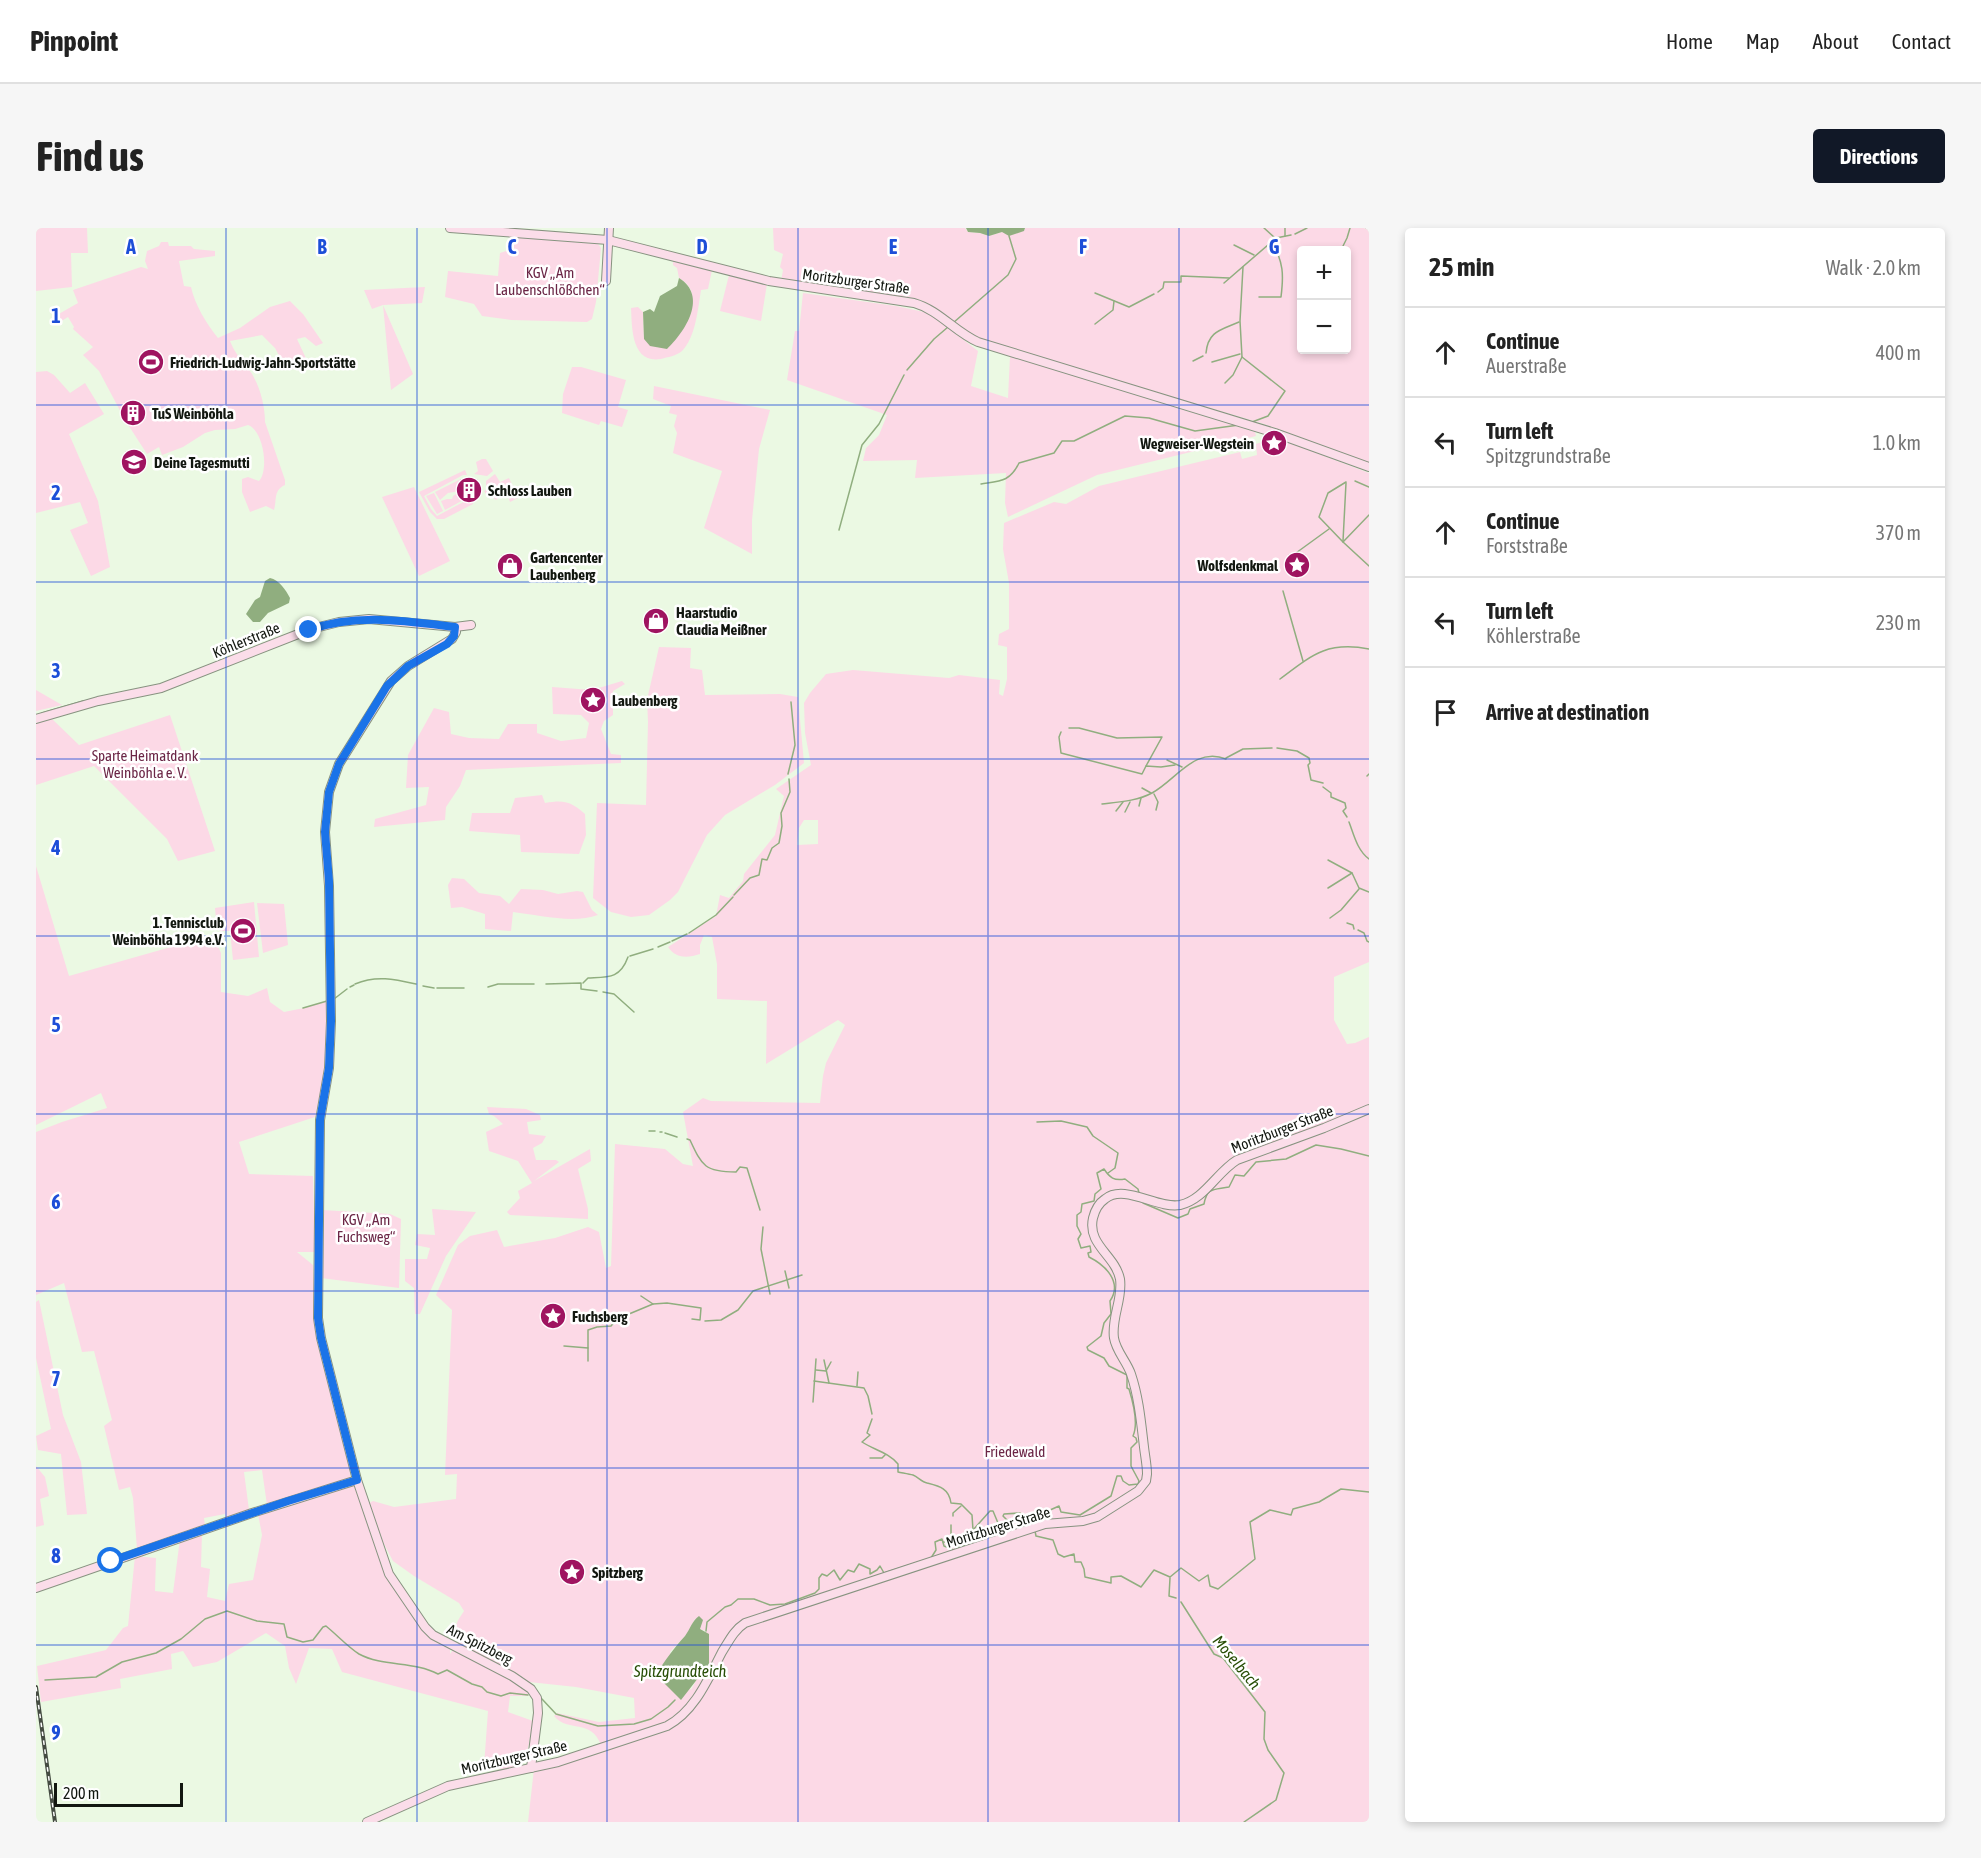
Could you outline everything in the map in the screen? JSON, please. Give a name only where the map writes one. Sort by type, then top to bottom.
[{"type":"street","name":"Moritzburger Straße","points":[[450,228],[608,240],[769,281],[919,304],[978,342],[1275,433],[1369,467]]},
{"type":"street","points":[[606,280],[609,228]]},
{"type":"street","name":"Köhlerstraße","points":[[36,719],[98,701],[161,688],[312,629],[339,622],[369,619],[455,627],[471,625]]},
{"type":"street","points":[[36,1588],[244,1516],[357,1480],[318,1318],[320,1120],[329,1068],[331,1011],[326,819],[329,792],[333,777],[384,690],[399,673],[452,639],[456,632],[455,627]]},
{"type":"street","name":"Moritzburger Straße","points":[[367,1822],[448,1786],[578,1756],[667,1726],[678,1720],[694,1703],[731,1636],[745,1623],[1045,1524],[1092,1519],[1138,1491],[1146,1482],[1147,1474],[1139,1402],[1130,1371],[1113,1335],[1120,1281],[1117,1269],[1098,1244],[1092,1227],[1096,1210],[1108,1197],[1119,1193],[1176,1205],[1186,1203],[1205,1190],[1227,1166],[1237,1160],[1369,1109]]},
{"type":"street","name":"Am Spitzberg","points":[[357,1480],[389,1574],[425,1627],[451,1646],[523,1682],[534,1693],[538,1706],[538,1722],[531,1756],[531,1768]]},
{"type":"green space","points":[[36,228],[87,228],[88,253],[71,253],[72,287],[36,291]]},
{"type":"green space","points":[[773,228],[965,228],[968,232],[989,236],[1002,232],[1024,231],[1025,228],[1369,228],[1369,463],[1261,423],[1028,355],[968,335],[921,300],[781,281],[783,270],[780,267],[783,254],[774,250]]},
{"type":"green space","name":"KGV „Am Laubenschlößchen“","points":[[512,237],[598,244],[601,248],[596,302],[592,319],[587,322],[511,320],[482,316],[474,304],[445,297],[448,271],[498,276],[500,253],[509,250]]},
{"type":"green space","points":[[161,242],[168,242],[169,246],[191,246],[194,249],[215,251],[215,256],[179,261],[184,286],[191,287],[202,314],[218,338],[240,328],[270,307],[290,301],[303,314],[323,343],[316,346],[305,337],[297,339],[311,369],[286,369],[275,348],[262,335],[230,341],[257,385],[263,403],[265,422],[285,480],[285,485],[277,493],[274,510],[266,506],[250,512],[242,492],[242,479],[248,477],[259,481],[264,469],[261,443],[253,429],[248,425],[235,429],[215,430],[162,455],[159,447],[147,454],[125,420],[99,371],[83,355],[93,347],[73,329],[68,317],[60,322],[57,315],[78,303],[73,290],[141,267],[148,269],[145,261],[147,251],[159,246]]},
{"type":"green space","points":[[673,260],[712,270],[708,289],[701,290],[693,330],[687,345],[677,354],[661,359],[651,359],[644,356],[635,342],[631,308],[638,307],[643,312],[644,339],[691,312],[690,288],[679,278]]},
{"type":"green space","points":[[729,275],[767,284],[761,321],[720,311]]},
{"type":"green space","points":[[425,287],[422,303],[383,305],[372,309],[364,290]]},
{"type":"green space","points":[[803,293],[929,313],[978,351],[971,386],[1008,398],[1010,356],[1255,432],[1256,436],[1097,475],[1008,517],[1005,503],[1006,473],[915,478],[917,460],[863,461],[866,448],[879,435],[887,415],[787,380],[795,331],[799,331]]},
{"type":"green space","points":[[383,305],[413,374],[391,390]]},
{"type":"green space","points":[[572,367],[581,367],[626,380],[618,407],[628,410],[622,427],[601,421],[599,425],[562,413],[563,394]]},
{"type":"green space","points":[[47,371],[54,375],[70,393],[85,383],[104,414],[69,434],[98,501],[110,567],[91,576],[70,530],[88,523],[80,502],[36,513],[36,372]]},
{"type":"green space","points":[[654,386],[770,410],[759,449],[752,520],[752,554],[704,528],[722,471],[673,453],[677,433],[674,426],[677,415],[669,413],[671,406],[653,399]]},
{"type":"green space","name":"Friedewald","points":[[1276,437],[1280,445],[1285,441],[1369,473],[1369,962],[1334,977],[1334,1020],[1347,1044],[1369,1037],[1369,1822],[528,1822],[535,1760],[541,1763],[601,1745],[591,1731],[566,1724],[554,1716],[557,1713],[599,1722],[635,1718],[634,1698],[576,1687],[529,1682],[523,1689],[528,1696],[510,1696],[508,1712],[533,1721],[526,1754],[523,1762],[517,1767],[499,1769],[484,1766],[488,1711],[342,1672],[332,1649],[309,1648],[296,1684],[289,1668],[285,1646],[266,1633],[217,1662],[193,1667],[183,1651],[171,1654],[172,1669],[120,1679],[121,1688],[41,1702],[37,1666],[106,1650],[123,1628],[128,1626],[135,1556],[156,1558],[155,1591],[173,1593],[180,1539],[202,1533],[201,1567],[210,1569],[207,1597],[225,1601],[229,1584],[253,1580],[262,1535],[258,1514],[267,1505],[262,1470],[244,1472],[249,1510],[226,1519],[225,1514],[204,1518],[205,1525],[137,1549],[133,1498],[130,1487],[119,1490],[104,1426],[112,1420],[94,1351],[82,1352],[64,1283],[36,1295],[36,1132],[107,1108],[101,1093],[36,1125],[36,866],[69,976],[213,935],[221,953],[221,992],[248,996],[267,988],[270,1002],[284,1012],[328,1000],[324,1075],[315,1117],[239,1142],[249,1174],[313,1176],[315,1252],[297,1252],[313,1265],[316,1323],[350,1463],[351,1480],[357,1488],[383,1567],[426,1631],[450,1647],[450,1654],[461,1638],[456,1636],[456,1629],[458,1620],[464,1611],[459,1603],[393,1561],[383,1542],[369,1503],[373,1501],[394,1507],[456,1499],[457,1474],[445,1475],[452,1310],[436,1295],[458,1245],[470,1236],[497,1230],[504,1247],[555,1238],[588,1227],[599,1232],[606,1268],[611,1266],[615,1144],[665,1149],[683,1164],[693,1166],[683,1112],[703,1098],[711,1101],[820,1103],[826,1063],[845,1025],[838,1020],[766,1064],[767,1001],[717,999],[717,964],[712,937],[704,935],[700,945],[700,954],[696,955],[678,956],[668,947],[716,916],[720,895],[729,898],[743,881],[744,874],[775,835],[784,796],[776,789],[811,765],[805,733],[804,703],[810,693],[826,674],[853,670],[949,678],[959,675],[1000,680],[999,694],[1003,696],[1007,679],[1007,647],[998,645],[999,634],[1009,629],[1009,583],[1003,549],[1004,523],[1054,502],[1066,504],[1099,486],[1240,452],[1242,459],[1257,455],[1256,444]],"holes":[[[804,820],[818,820],[818,844],[797,845],[799,828]],[[695,1619],[700,1629],[706,1631],[709,1664],[700,1673],[691,1690],[670,1652],[687,1634]]]},
{"type":"green space","points":[[486,459],[493,471],[487,476],[474,474],[478,471],[476,462]]},
{"type":"green space","points":[[465,470],[467,475],[424,496],[437,516],[469,499],[467,495],[472,493],[473,504],[444,519],[437,519],[430,512],[419,492]]},
{"type":"green space","points":[[495,474],[500,482],[509,478],[518,498],[510,502],[506,491],[496,500],[490,495],[487,496],[484,491],[486,481]]},
{"type":"green space","points":[[461,479],[462,483],[458,485],[460,491],[448,493],[440,500],[435,492]]},
{"type":"green space","points":[[414,487],[450,561],[419,576],[382,497]]},
{"type":"green space","points":[[460,492],[467,498],[445,510],[441,501],[452,499]]},
{"type":"green space","points":[[434,493],[443,511],[437,514],[426,496]]},
{"type":"green space","points":[[659,647],[691,648],[690,668],[702,670],[705,695],[780,694],[798,697],[804,763],[775,785],[725,815],[707,835],[678,892],[649,915],[631,917],[611,912],[593,898],[597,803],[646,805],[647,700]]},
{"type":"green space","points":[[622,681],[625,684],[613,691],[613,715],[604,721],[601,729],[611,754],[621,755],[621,763],[466,770],[460,786],[446,807],[445,820],[374,827],[375,819],[426,805],[429,787],[406,788],[408,755],[434,708],[449,712],[451,734],[469,738],[499,739],[508,724],[537,724],[537,733],[561,741],[586,738],[589,723],[581,715],[553,714],[552,687],[592,690]]},
{"type":"green space","points":[[36,690],[62,705],[36,711]]},
{"type":"green space","name":"Sparte Heimatdank Weinböhla e. V.","points":[[170,715],[215,851],[178,861],[167,839],[94,766],[36,785],[36,723],[51,718],[79,745]]},
{"type":"green space","points":[[542,795],[545,803],[566,802],[585,814],[586,835],[579,854],[521,852],[520,835],[469,831],[472,813],[510,813],[515,798]]},
{"type":"green space","points":[[452,878],[464,879],[479,893],[500,896],[509,904],[521,889],[543,890],[558,894],[583,892],[592,910],[598,915],[567,919],[513,912],[511,931],[485,929],[485,914],[462,907],[451,908],[448,885]]},
{"type":"green space","name":"1. Tennisclub Weinböhla 1994 e.V.","points":[[254,902],[259,957],[233,960],[230,931],[217,929],[215,908]]},
{"type":"green space","points":[[257,903],[284,904],[288,945],[263,953]]},
{"type":"green space","points":[[487,1107],[526,1109],[540,1115],[541,1120],[527,1122],[529,1134],[546,1136],[542,1143],[533,1148],[536,1160],[559,1162],[534,1181],[590,1149],[591,1161],[578,1169],[588,1209],[588,1219],[510,1215],[507,1212],[520,1198],[518,1191],[532,1183],[518,1161],[489,1151],[486,1132],[503,1124],[489,1114]]},
{"type":"green space","points":[[432,1209],[476,1212],[446,1256],[420,1314],[415,1314],[414,1288],[405,1281],[405,1259],[427,1259],[430,1248],[415,1245],[417,1234],[435,1235]]},
{"type":"green space","name":"KGV „Am Fuchsweg“","points":[[322,1210],[390,1214],[401,1219],[399,1288],[321,1278]]},
{"type":"green space","points":[[39,1300],[63,1415],[81,1462],[87,1514],[67,1515],[61,1454],[38,1450],[36,1436],[51,1429],[36,1358],[36,1302]]},
{"type":"green space","points":[[36,1466],[45,1477],[49,1496],[40,1499],[44,1525],[36,1527]]},
{"type":"water","points":[[966,228],[1025,228],[1024,231],[1009,236],[1002,232],[989,236],[968,232]]},
{"type":"water","points":[[679,278],[688,285],[692,294],[691,314],[681,333],[667,349],[650,346],[644,339],[643,312],[650,309],[654,312],[660,296],[677,286]]},
{"type":"water","points":[[270,578],[284,589],[290,598],[289,603],[268,613],[260,622],[253,622],[246,614],[255,600],[260,597],[265,581]]},
{"type":"water","name":"Spitzgrundteich","points":[[699,1616],[703,1620],[700,1629],[709,1634],[709,1664],[681,1700],[656,1675]]},
{"type":"waterway","points":[[1264,228],[1274,237]]},
{"type":"waterway","points":[[1285,228],[1285,236]]},
{"type":"waterway","points":[[1295,234],[1307,228]]},
{"type":"waterway","points":[[1343,246],[1350,228]]},
{"type":"waterway","points":[[1224,283],[1276,238],[1291,235]]},
{"type":"waterway","points":[[953,323],[1008,275],[1016,259],[1009,236]]},
{"type":"waterway","points":[[1259,297],[1281,297],[1282,269],[1273,242]]},
{"type":"waterway","points":[[1234,245],[1254,255]]},
{"type":"waterway","points":[[1225,383],[1233,375],[1242,357],[1240,321],[1243,267]]},
{"type":"waterway","points":[[1158,292],[1163,288],[1164,282],[1181,282],[1181,276],[1229,278]]},
{"type":"waterway","points":[[1095,293],[1129,307],[1154,294]]},
{"type":"waterway","points":[[1095,324],[1113,310],[1114,301]]},
{"type":"waterway","points":[[1206,353],[1209,340],[1216,332],[1239,322]]},
{"type":"waterway","points":[[907,370],[934,339],[948,327]]},
{"type":"waterway","points":[[1212,362],[1240,354]]},
{"type":"waterway","points":[[1193,361],[1203,356]]},
{"type":"waterway","points":[[1242,357],[1285,391],[1268,416],[1252,422]]},
{"type":"waterway","points":[[839,530],[862,445],[879,424],[904,375]]},
{"type":"waterway","points":[[981,484],[1004,480],[1012,474],[1019,463],[1054,453],[1062,441],[1074,441],[1125,416],[1149,418],[1195,431],[1239,425]]},
{"type":"waterway","points":[[1355,481],[1369,487]]},
{"type":"waterway","points":[[1346,482],[1328,493],[1319,517],[1369,566]]},
{"type":"waterway","points":[[1343,541],[1346,483]]},
{"type":"waterway","points":[[1343,542],[1369,515]]},
{"type":"waterway","points":[[1289,558],[1329,529]]},
{"type":"waterway","points":[[1283,591],[1303,661]]},
{"type":"waterway","points":[[1280,679],[1321,652],[1342,647],[1369,649]]},
{"type":"waterway","points":[[42,713],[83,701]]},
{"type":"waterway","points":[[788,774],[795,745],[791,702]]},
{"type":"waterway","points":[[1069,728],[1079,728],[1117,738],[1162,737],[1146,766]]},
{"type":"waterway","points":[[1061,732],[1059,737],[1061,753],[1142,774],[1146,766],[1175,765]]},
{"type":"waterway","points":[[1226,758],[1243,749],[1272,748]]},
{"type":"waterway","points":[[1277,748],[1297,751],[1309,758],[1311,780],[1323,783]]},
{"type":"waterway","points":[[1102,804],[1146,796],[1186,766],[1205,757],[1215,756],[1226,759]]},
{"type":"waterway","points":[[1167,760],[1182,767]]},
{"type":"waterway","points":[[734,895],[750,878],[759,875],[762,859],[767,860],[772,848],[779,843],[782,826],[781,813],[790,792],[789,779]]},
{"type":"waterway","points":[[1323,787],[1331,793],[1331,797],[1345,803],[1346,808],[1343,811],[1347,817]]},
{"type":"waterway","points":[[1142,788],[1151,793]]},
{"type":"waterway","points":[[1154,794],[1158,802],[1156,810]]},
{"type":"waterway","points":[[1139,806],[1141,798]]},
{"type":"waterway","points":[[1116,811],[1123,802]]},
{"type":"waterway","points":[[1125,812],[1130,802]]},
{"type":"waterway","points":[[1349,822],[1359,847],[1369,859]]},
{"type":"waterway","points":[[1328,860],[1352,873],[1359,888],[1369,892]]},
{"type":"waterway","points":[[1328,888],[1352,873]]},
{"type":"waterway","points":[[1330,918],[1341,910],[1359,889]]},
{"type":"waterway","points":[[689,933],[716,915],[733,897]]},
{"type":"waterway","points":[[1347,923],[1353,925],[1354,929]]},
{"type":"waterway","points":[[1358,930],[1364,933],[1369,942]]},
{"type":"waterway","points":[[672,941],[687,934]]},
{"type":"waterway","points":[[658,947],[670,942]]},
{"type":"waterway","points":[[630,956],[653,949]]},
{"type":"waterway","points":[[583,983],[588,978],[607,977],[617,973],[628,957]]},
{"type":"waterway","points":[[355,984],[378,979],[393,979],[416,984]]},
{"type":"waterway","points":[[546,984],[581,983],[581,989],[597,991]]},
{"type":"waterway","points":[[488,987],[498,984],[534,984]]},
{"type":"waterway","points":[[350,987],[354,985]]},
{"type":"waterway","points":[[423,986],[434,988]]},
{"type":"waterway","points":[[437,988],[464,988]]},
{"type":"waterway","points":[[334,999],[347,989]]},
{"type":"waterway","points":[[603,992],[614,994],[634,1012]]},
{"type":"waterway","points":[[303,1008],[327,1001]]},
{"type":"waterway","points":[[1037,1122],[1061,1121],[1087,1127],[1093,1136],[1118,1153],[1115,1168],[1108,1173]]},
{"type":"waterway","points":[[649,1131],[655,1131]]},
{"type":"waterway","points":[[665,1133],[677,1137]]},
{"type":"waterway","points":[[687,1139],[690,1140],[702,1162],[711,1169],[736,1172],[740,1167],[747,1168],[760,1210]]},
{"type":"waterway","points":[[1143,1203],[1178,1218],[1188,1214],[1190,1209],[1204,1204],[1207,1195],[1212,1190],[1229,1187],[1235,1175],[1244,1176],[1256,1162],[1286,1159],[1316,1145],[1369,1156]]},
{"type":"waterway","points":[[706,1631],[707,1622],[738,1599],[754,1599],[770,1605],[785,1604],[815,1593],[819,1589],[819,1578],[822,1574],[827,1576],[834,1570],[840,1580],[848,1570],[854,1572],[859,1564],[870,1569],[870,1574],[880,1566],[884,1573],[931,1558],[936,1550],[935,1542],[942,1539],[944,1546],[954,1550],[960,1546],[971,1545],[973,1530],[990,1511],[993,1511],[998,1523],[1002,1526],[1008,1525],[1009,1522],[1003,1516],[1004,1514],[1020,1513],[1032,1522],[1039,1515],[1059,1506],[1061,1512],[1080,1515],[1111,1496],[1117,1476],[1121,1476],[1123,1481],[1129,1485],[1138,1484],[1139,1481],[1131,1466],[1131,1448],[1137,1442],[1133,1436],[1135,1419],[1132,1400],[1127,1388],[1127,1375],[1109,1366],[1104,1358],[1088,1350],[1087,1347],[1101,1336],[1104,1323],[1111,1314],[1113,1281],[1106,1269],[1089,1257],[1090,1246],[1081,1248],[1078,1239],[1081,1234],[1077,1226],[1077,1215],[1081,1212],[1082,1204],[1094,1201],[1095,1194],[1101,1189],[1097,1173],[1104,1169],[1113,1178],[1125,1179],[1138,1189],[1139,1193]]},
{"type":"waterway","points":[[763,1227],[761,1249],[770,1294]]},
{"type":"waterway","points":[[785,1271],[789,1288]]},
{"type":"waterway","points":[[705,1321],[721,1320],[738,1310],[753,1291],[802,1275]]},
{"type":"waterway","points":[[641,1296],[653,1304]]},
{"type":"waterway","points":[[564,1346],[588,1348],[588,1330],[611,1326],[617,1319],[653,1304],[667,1303],[701,1308],[700,1320],[692,1319]]},
{"type":"waterway","points":[[588,1348],[588,1361]]},
{"type":"waterway","points":[[813,1402],[816,1359]]},
{"type":"waterway","points":[[824,1360],[829,1383]]},
{"type":"waterway","points":[[816,1370],[826,1371],[831,1362]]},
{"type":"waterway","points":[[857,1386],[858,1372]]},
{"type":"waterway","points":[[814,1381],[864,1388],[872,1414]]},
{"type":"waterway","points":[[872,1419],[867,1433],[870,1435],[862,1442],[894,1460],[898,1464],[898,1472],[913,1475],[943,1488],[951,1503],[961,1504],[972,1515],[973,1530]]},
{"type":"waterway","points":[[870,1458],[882,1458],[885,1455]]},
{"type":"waterway","points":[[1035,1531],[1036,1536],[1053,1540],[1058,1554],[1064,1557],[1074,1554],[1075,1562],[1081,1562],[1085,1577],[1111,1583],[1111,1577],[1121,1576],[1141,1587],[1154,1570],[1170,1577],[1181,1568],[1199,1581],[1208,1575],[1210,1586],[1218,1589],[1255,1559],[1250,1522],[1270,1510],[1291,1515],[1293,1509],[1319,1502],[1341,1489],[1369,1492]]},
{"type":"waterway","points":[[953,1516],[953,1513],[961,1506]]},
{"type":"waterway","points":[[943,1542],[947,1542],[951,1536],[951,1525]]},
{"type":"waterway","name":"Moselbach","points":[[1170,1578],[1169,1596],[1176,1598]]},
{"type":"waterway","name":"Moselbach","points":[[1181,1602],[1214,1654],[1223,1658],[1265,1712],[1264,1739],[1268,1750],[1284,1773],[1276,1800],[1244,1822]]},
{"type":"waterway","points":[[45,1680],[96,1677],[122,1662],[156,1653],[181,1639],[205,1619],[227,1611],[257,1621],[284,1624],[287,1637],[303,1642],[313,1640],[326,1626],[355,1651],[368,1658],[419,1667],[438,1674],[447,1670],[482,1687],[487,1692],[501,1696],[510,1693],[528,1695]]},
{"type":"waterway","points":[[542,1699],[556,1714],[598,1726],[634,1724],[651,1719],[675,1700]]},
{"type":"railway","points":[[36,1687],[55,1822]]},
{"type":"place","name":"Friedrich-Ludwig-Jahn-Sportstätte","points":[[151,362]]},
{"type":"place","name":"TuS Weinböhla","points":[[133,413]]},
{"type":"place","name":"Wegweiser-Wegstein","points":[[1274,443]]},
{"type":"place","name":"Deine Tagesmutti","points":[[134,462]]},
{"type":"place","name":"Schloss Lauben","points":[[469,490]]},
{"type":"place","name":"Wolfsdenkmal","points":[[1297,565]]},
{"type":"place","name":"Gartencenter Laubenberg","points":[[510,566]]},
{"type":"place","name":"Haarstudio Claudia Meißner","points":[[656,621]]},
{"type":"place","name":"Laubenberg","points":[[593,700]]},
{"type":"place","name":"1. Tennisclub Weinböhla 1994 e.V.","points":[[243,931]]},
{"type":"place","name":"Fuchsberg","points":[[553,1316]]},
{"type":"place","name":"Spitzberg","points":[[572,1572]]},
{"type":"route","points":[[111,1561],[357,1480],[318,1318],[320,1120],[329,1068],[331,1021],[329,881],[325,832],[328,797],[339,764],[387,686],[408,666],[447,644],[454,636],[456,629],[455,627],[380,619],[358,619],[309,630]]}]
